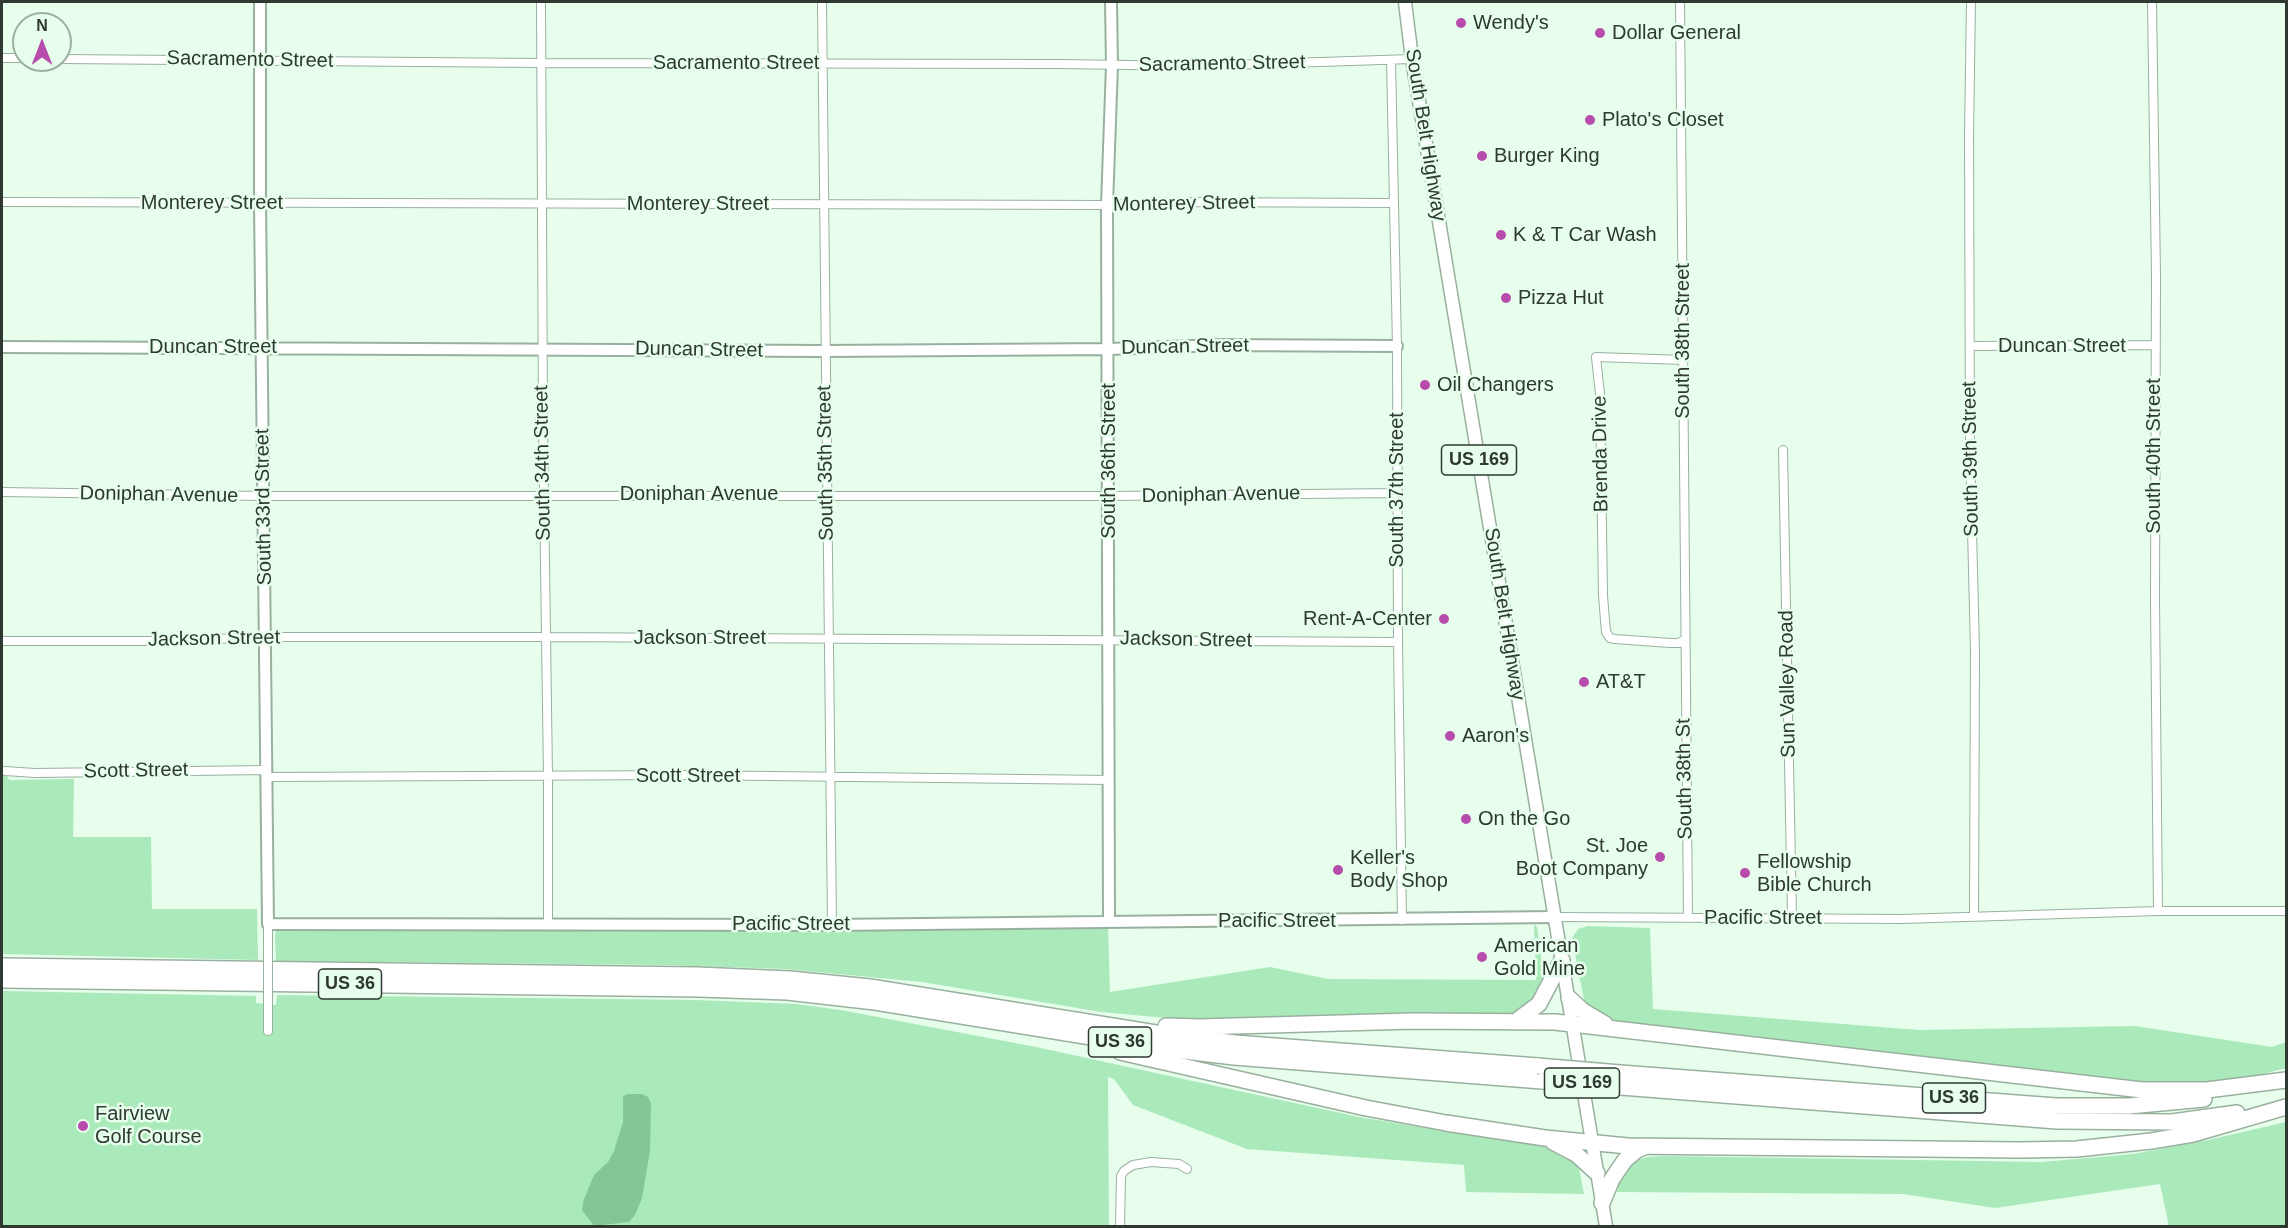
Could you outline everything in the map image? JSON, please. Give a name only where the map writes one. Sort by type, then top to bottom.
[{"type":"highway","points":[[1515,1022],[1539,1004],[1562,960]]},
{"type":"highway","name":"US 36","points":[[2,966],[759,977],[870,987],[1080,1022],[1235,1042],[1540,1073],[2092,1123],[2172,1122],[2286,1106]]},
{"type":"highway","name":"US 36","points":[[2,980],[757,991],[875,1002],[1148,1046],[1234,1057],[1540,1073]]},
{"type":"highway","points":[[1569,998],[1582,1011],[1610,1027]]},
{"type":"highway","points":[[1080,1022],[1199,1027],[1412,1021],[1573,1024],[2142,1090],[2207,1090],[2286,1081]]},
{"type":"highway","points":[[1028,1027],[1075,1043],[1143,1056],[1366,1108],[1545,1138],[1592,1143],[1647,1146],[2077,1149],[2193,1134],[2286,1106]]},
{"type":"highway","name":"US 36","points":[[1621,1080],[2093,1107],[2206,1099],[2286,1081]]},
{"type":"highway","points":[[1545,1138],[1569,1149],[1597,1173]]},
{"type":"highway","points":[[1602,1203],[1612,1179],[1625,1160],[1637,1150],[1647,1146]]},
{"type":"main road","name":"South Belt Highway","points":[[1405,2],[1412,59],[1606,1227]]},
{"type":"street","name":"South 33rd Street","points":[[260,2],[268,1031]]},
{"type":"street","name":"South 34th Street","points":[[541,2],[548,924]]},
{"type":"street","name":"South 35th Street","points":[[822,2],[832,924]]},
{"type":"street","name":"South 36th Street","points":[[1108,921],[1107,205],[1112,65],[1111,2]]},
{"type":"street","name":"South 38th Street","points":[[1680,2],[1684,640]]},
{"type":"street","name":"South 39th Street","points":[[1971,2],[1970,448],[1975,651],[1974,916]]},
{"type":"street","name":"South 40th Street","points":[[2152,2],[2156,276],[2154,345],[2158,911]]},
{"type":"street","name":"Sacramento Street","points":[[72,59],[1198,66],[1412,59]]},
{"type":"street","name":"South 37th Street","points":[[1391,60],[1397,346],[1402,920]]},
{"type":"street","name":"Monterey Street","points":[[2,202],[1107,205],[1182,202],[1394,203]]},
{"type":"street","name":"Duncan Street","points":[[2,347],[824,351],[1108,349],[1220,345],[1397,346]]},
{"type":"street","name":"Duncan Street","points":[[1970,346],[2154,345]]},
{"type":"street","name":"Brenda Drive","points":[[1684,360],[1596,357],[1600,394],[1606,632],[1610,638],[1679,643],[1684,640]]},
{"type":"street","name":"Sun Valley Road","points":[[1783,450],[1792,918]]},
{"type":"street","name":"Doniphan Avenue","points":[[2,492],[263,496],[826,494],[1109,496],[1397,493]]},
{"type":"street","name":"Jackson Street","points":[[2,641],[164,641],[265,637],[545,637],[1398,642]]},
{"type":"street","name":"South 38th St","points":[[1684,640],[1688,918]]},
{"type":"street","name":"Scott Street","points":[[5,771],[1109,780]]},
{"type":"street","name":"Pacific Street","points":[[268,924],[832,924],[1555,917],[1792,918],[2286,910]]},
{"type":"street","points":[[1120,1227],[1121,1176],[1124,1171],[1133,1165],[1151,1162],[1179,1164],[1187,1169]]},
{"type":"shaded area","points":[[2,771],[10,780],[74,779],[73,837],[151,837],[152,909],[257,909],[258,960],[2,954]]},
{"type":"shaded area","points":[[1534,924],[1537,927],[1543,969],[1542,987],[1539,996],[1514,1015],[1302,1016],[1188,1020],[1101,1012],[922,982],[785,969],[666,965],[276,961],[275,936],[276,931],[281,929],[1108,927],[1110,992],[1270,967],[1328,979],[1536,980]]},
{"type":"shaded area","points":[[1588,926],[1650,928],[1653,1009],[1919,1030],[2135,1026],[2272,1047],[2286,1042],[2286,1068],[2260,1075],[2201,1082],[2151,1084],[1608,1020],[1585,1005],[1572,938],[1578,929]]},
{"type":"shaded area","name":"Fairview Golf Course","points":[[2,991],[256,996],[256,1003],[276,1005],[277,995],[696,1000],[796,1004],[841,1010],[1036,1047],[1359,1117],[1546,1145],[1575,1158],[1584,1194],[1466,1192],[1464,1165],[1247,1149],[1133,1105],[1114,1079],[1108,1077],[1109,1226],[2,1226]]},
{"type":"shaded area","points":[[642,1094],[648,1097],[651,1103],[650,1151],[642,1198],[635,1215],[629,1222],[594,1226],[582,1210],[584,1199],[594,1175],[608,1162],[614,1151],[623,1122],[623,1096]]},
{"type":"shaded area","points":[[2286,1122],[2286,1226],[2169,1226],[2160,1184],[1995,1208],[1903,1194],[1617,1192],[1620,1179],[1632,1162],[1647,1157],[2042,1162],[2133,1154]]},
{"type":"place","name":"Wendy's","points":[[1461,23]]},
{"type":"place","name":"Dollar General","points":[[1600,33]]},
{"type":"place","name":"Plato's Closet","points":[[1590,120]]},
{"type":"place","name":"Burger King","points":[[1482,156]]},
{"type":"place","name":"K & T Car Wash","points":[[1501,235]]},
{"type":"place","name":"Pizza Hut","points":[[1506,298]]},
{"type":"place","name":"Oil Changers","points":[[1425,385]]},
{"type":"place","name":"Rent-A-Center","points":[[1444,619]]},
{"type":"place","name":"AT&T","points":[[1584,682]]},
{"type":"place","name":"Aaron's","points":[[1450,736]]},
{"type":"place","name":"On the Go","points":[[1466,819]]},
{"type":"place","name":"St. Joe Boot Company","points":[[1660,857]]},
{"type":"place","name":"Keller's Body Shop","points":[[1338,870]]},
{"type":"place","name":"Fellowship Bible Church","points":[[1745,873]]},
{"type":"place","name":"American Gold Mine","points":[[1482,957]]},
{"type":"place","name":"Fairview Golf Course","points":[[83,1126]]}]
